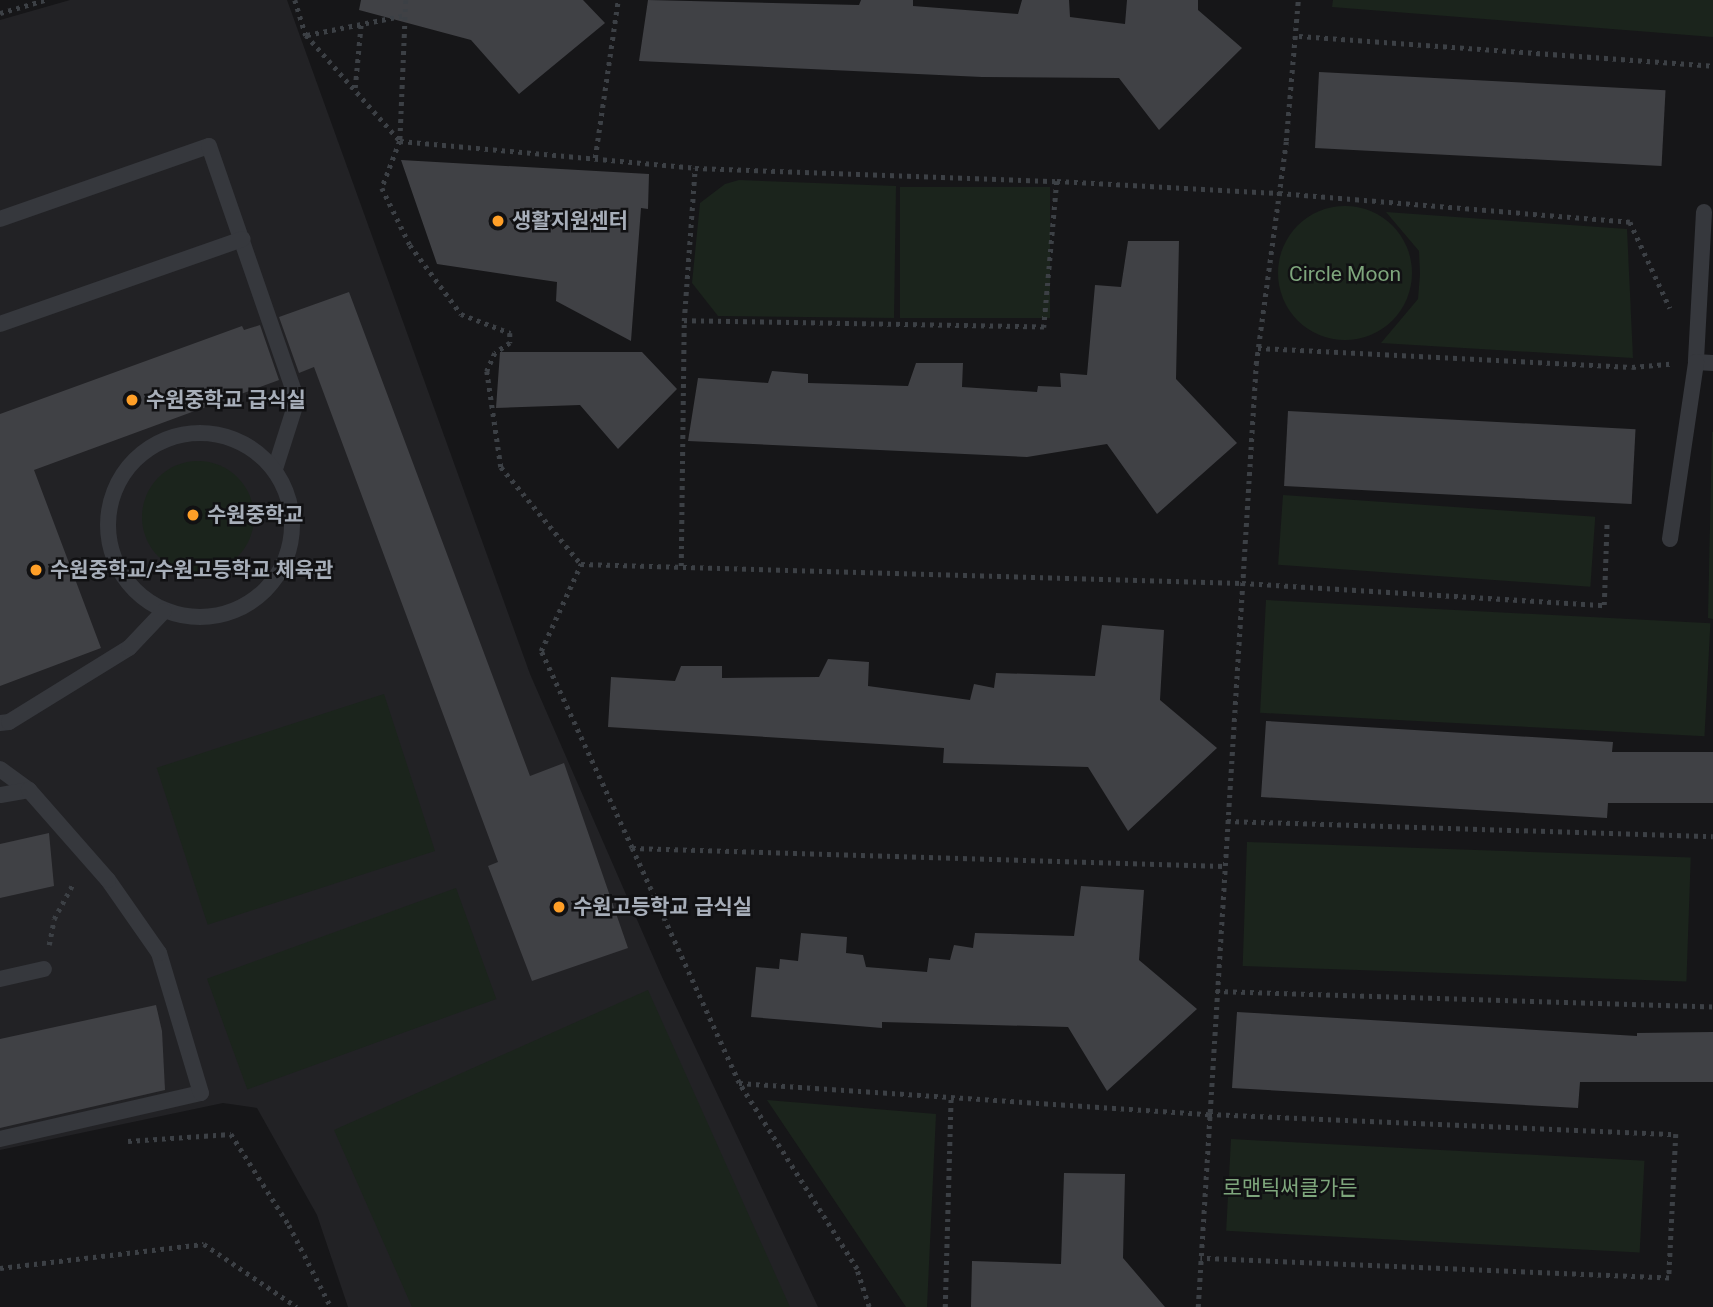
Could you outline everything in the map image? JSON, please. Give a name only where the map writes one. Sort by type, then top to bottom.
[{"type":"lane","points":[[0,219],[209,146],[297,400],[275,469]]},
{"type":"lane","points":[[1671,539],[1696,362],[1704,212]]},
{"type":"lane","points":[[0,324],[243,239]]},
{"type":"lane","points":[[1696,362],[1713,363]]},
{"type":"lane","points":[[196,432],[226,435],[244,444],[275,469],[289,495],[294,525],[289,554],[275,581],[253,601],[226,614],[194,618],[164,611],[137,594],[118,569],[108,539],[108,508],[120,478],[140,454],[167,438],[196,432]]},
{"type":"lane","points":[[0,723],[129,649],[164,611]]},
{"type":"lane","points":[[0,769],[29,790],[87,857],[159,953],[201,1093],[0,1139]]},
{"type":"lane","points":[[0,795],[29,790]]},
{"type":"lane","points":[[0,979],[44,970]]},
{"type":"path","points":[[0,13],[45,0]]},
{"type":"path","points":[[295,0],[306,35],[400,141],[695,169],[1057,181],[1279,193],[1630,222],[1674,315]]},
{"type":"path","points":[[406,0],[400,141],[382,188],[410,245],[461,314],[510,333],[510,343],[495,353],[487,371],[501,467],[581,564],[1242,583],[1604,605],[1607,522]]},
{"type":"path","points":[[595,158],[618,0]]},
{"type":"path","points":[[1198,1307],[1258,348],[1298,36],[1298,0]]},
{"type":"path","points":[[306,35],[406,15]]},
{"type":"path","points":[[355,90],[361,23]]},
{"type":"path","points":[[1298,36],[1713,66]]},
{"type":"path","points":[[681,566],[684,321],[695,169]]},
{"type":"path","points":[[684,321],[1044,327],[1057,181]]},
{"type":"path","points":[[1258,348],[1632,367],[1696,362]]},
{"type":"path","points":[[581,564],[541,651],[739,1083],[857,1269],[869,1307]]},
{"type":"path","points":[[1227,821],[1713,836]]},
{"type":"path","points":[[632,848],[1224,866]]},
{"type":"path","points":[[44,970],[54,919],[87,857]]},
{"type":"path","points":[[1216,990],[1713,1007]]},
{"type":"path","points":[[739,1083],[1209,1114],[1676,1134],[1669,1278],[1200,1258]]},
{"type":"path","points":[[945,1307],[951,1097]]},
{"type":"path","points":[[116,1142],[231,1134],[289,1225],[331,1307]]},
{"type":"path","points":[[0,1268],[204,1244],[297,1307]]},
{"type":"shaded area","points":[[70,0],[287,0],[530,674],[662,977],[818,1307],[348,1307],[317,1215],[257,1108],[223,1103],[0,1150],[0,20]]},
{"type":"green space","points":[[1333,0],[1713,0],[1713,37],[1332,7]]},
{"type":"green space","points":[[739,180],[896,186],[894,318],[718,316],[692,283],[700,203],[725,184]]},
{"type":"green space","points":[[900,187],[1050,187],[1050,318],[900,318]]},
{"type":"green space","name":"Circle Moon","points":[[1345,206],[1371,211],[1392,226],[1407,247],[1412,273],[1407,299],[1392,320],[1371,335],[1345,340],[1319,335],[1298,320],[1283,299],[1278,273],[1283,247],[1298,226],[1319,211]]},
{"type":"green space","points":[[1386,212],[1627,229],[1633,358],[1381,343],[1418,299],[1420,274],[1419,251]]},
{"type":"green space","points":[[1713,432],[1713,619],[1708,618]]},
{"type":"green space","points":[[198,461],[219,465],[237,478],[250,496],[254,517],[250,538],[237,556],[219,569],[198,573],[177,569],[159,556],[146,538],[142,517],[146,496],[159,478],[177,465]]},
{"type":"green space","points":[[1283,495],[1595,517],[1590,587],[1278,565]]},
{"type":"green space","points":[[1266,600],[1710,623],[1704,736],[1260,713]]},
{"type":"green space","points":[[384,694],[435,851],[208,925],[157,768]]},
{"type":"green space","points":[[1247,842],[1691,857],[1686,981],[1243,966]]},
{"type":"green space","points":[[456,888],[496,999],[247,1090],[207,979]]},
{"type":"green space","points":[[648,990],[790,1307],[412,1307],[334,1130]]},
{"type":"green space","points":[[767,1100],[936,1114],[927,1307],[906,1307]]},
{"type":"green space","name":"로맨틱써클가든","points":[[1231,1139],[1644,1161],[1640,1253],[1226,1231]]},
{"type":"building","points":[[361,0],[583,0],[605,23],[519,94],[471,40],[359,10]]},
{"type":"building","points":[[648,0],[859,5],[861,0],[913,0],[913,6],[1018,14],[1022,0],[1069,0],[1070,17],[1125,24],[1127,0],[1198,0],[1198,10],[1242,48],[1159,130],[1119,78],[982,77],[639,61]]},
{"type":"building","points":[[1319,72],[1666,90],[1662,166],[1315,148]]},
{"type":"building","points":[[401,160],[649,174],[648,209],[641,208],[631,341],[556,301],[557,282],[437,264]]},
{"type":"building","points":[[1128,241],[1179,241],[1176,379],[1237,443],[1157,514],[1107,444],[1027,457],[688,441],[698,378],[768,383],[772,371],[808,374],[808,383],[908,386],[916,363],[963,363],[962,387],[1037,392],[1038,386],[1061,387],[1060,373],[1087,375],[1095,285],[1121,287]]},
{"type":"building","name":"수원중학교","points":[[349,292],[530,776],[564,763],[628,948],[532,981],[488,866],[498,862],[314,367],[299,373],[279,317]]},
{"type":"building","points":[[260,325],[279,380],[34,470],[101,648],[0,686],[0,414],[242,326],[244,330]]},
{"type":"building","points":[[500,352],[642,352],[677,389],[618,449],[580,405],[496,408]]},
{"type":"building","points":[[1288,411],[1636,429],[1632,504],[1284,486]]},
{"type":"building","points":[[1102,625],[1164,630],[1160,700],[1217,748],[1128,831],[1088,767],[943,763],[944,748],[608,727],[611,677],[675,681],[681,666],[722,666],[722,678],[819,677],[828,659],[869,662],[868,686],[970,700],[974,684],[994,688],[996,673],[1095,676]]},
{"type":"building","points":[[1266,721],[1613,742],[1612,752],[1713,752],[1713,803],[1608,803],[1607,818],[1261,797]]},
{"type":"building","points":[[49,833],[54,886],[0,898],[0,844]]},
{"type":"building","points":[[1081,886],[1144,890],[1139,960],[1197,1009],[1107,1091],[1068,1027],[882,1022],[882,1028],[751,1017],[756,967],[779,969],[780,959],[798,961],[801,933],[847,937],[846,953],[863,955],[866,967],[927,972],[929,958],[950,960],[954,945],[973,948],[975,933],[1074,936]]},
{"type":"building","points":[[156,1005],[162,1031],[165,1090],[0,1128],[0,1039]]},
{"type":"building","points":[[1237,1012],[1637,1036],[1637,1033],[1713,1032],[1713,1082],[1580,1082],[1578,1108],[1232,1088]]},
{"type":"building","points":[[1064,1173],[1125,1174],[1123,1258],[1165,1307],[971,1307],[972,1261],[1061,1264]]},
{"type":"place","name":"생활지원센터","points":[[498,221]]},
{"type":"place","name":"수원중학교 급식실","points":[[132,400]]},
{"type":"place","name":"수원중학교","points":[[193,515]]},
{"type":"place","name":"수원중학교/수원고등학교 체육관","points":[[36,570]]},
{"type":"place","name":"수원고등학교 급식실","points":[[559,907]]}]
